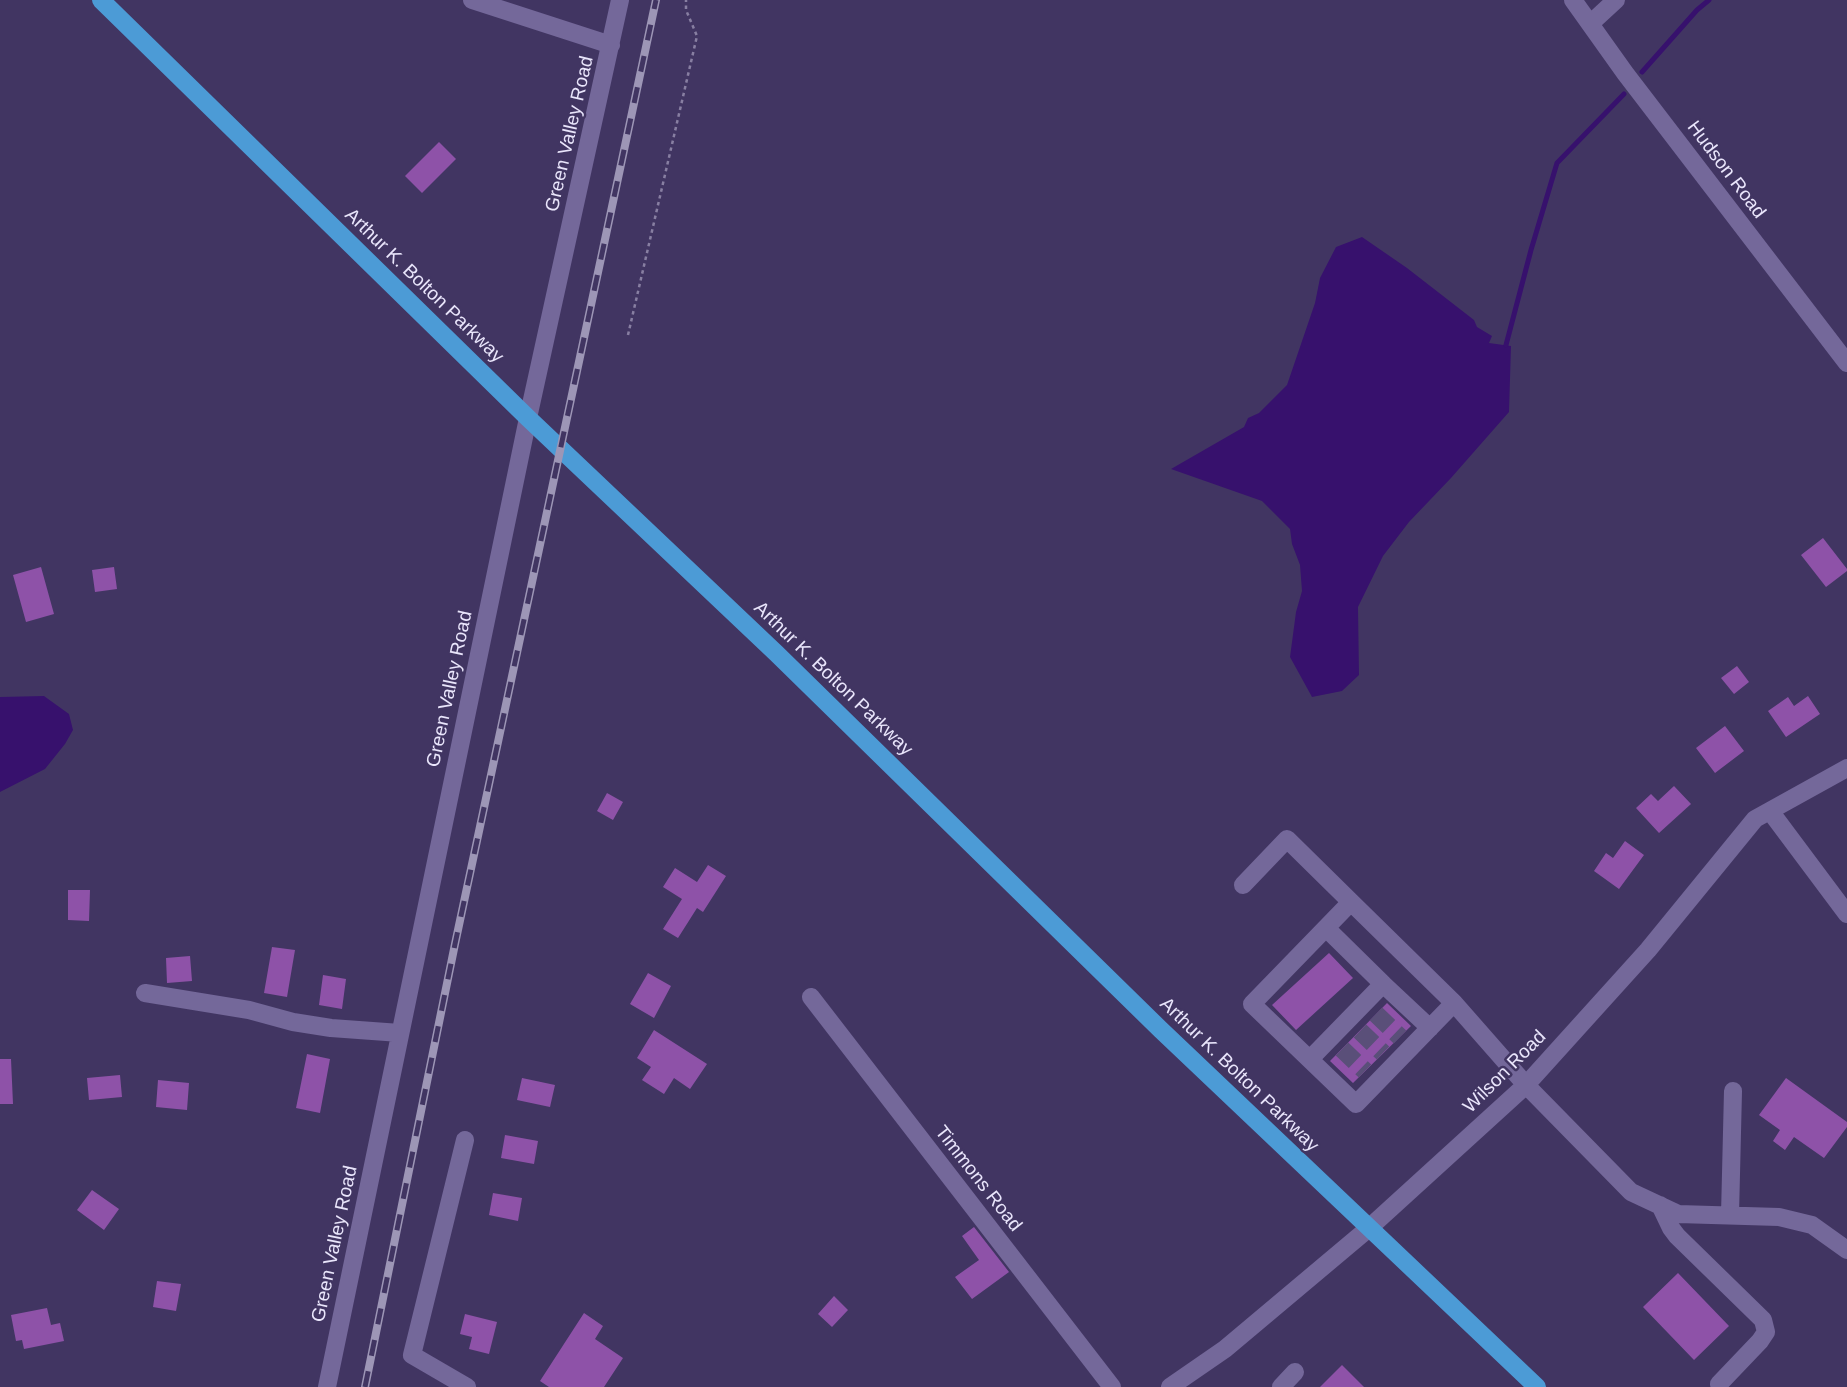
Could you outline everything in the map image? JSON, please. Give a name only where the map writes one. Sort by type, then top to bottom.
[{"type":"main road","name":"Arthur K. Bolton Parkway","points":[[101,0],[528,418],[766,644],[1151,1020],[1537,1387]]},
{"type":"street","points":[[472,0],[611,46]]},
{"type":"street","name":"Green Valley Road","points":[[327,1387],[528,418],[620,0]]},
{"type":"street","name":"Hudson Road","points":[[1573,0],[1625,73],[1847,363]]},
{"type":"street","points":[[1590,24],[1616,0]]},
{"type":"street","name":"Wilson Road","points":[[1180,1384],[1369,1228],[1526,1086],[1648,950],[1755,819],[1847,768]]},
{"type":"street","points":[[1770,811],[1847,914]]},
{"type":"street","points":[[1243,885],[1287,839],[1454,1003],[1526,1086],[1631,1192],[1678,1214],[1779,1217],[1812,1225],[1847,1250]]},
{"type":"street","points":[[1352,902],[1252,1004],[1356,1104],[1371,1077],[1406,1042],[1430,1028],[1454,1003]]},
{"type":"street","points":[[1326,928],[1430,1028]]},
{"type":"street","points":[[1310,1059],[1336,1043],[1370,1009],[1383,984]]},
{"type":"street","points":[[145,993],[249,1010],[318,1026],[400,1034]]},
{"type":"street","name":"Timmons Road","points":[[811,997],[1112,1387]]},
{"type":"street","points":[[1730,1215],[1733,1091]]},
{"type":"street","points":[[465,1140],[412,1355],[467,1387]]},
{"type":"street","points":[[1660,1205],[1677,1236],[1763,1320],[1766,1332],[1760,1341],[1719,1384]]},
{"type":"street","points":[[1281,1387],[1295,1372]]},
{"type":"path","points":[[628,335],[697,36],[686,10],[687,0]]},
{"type":"shaded area","points":[[1362,237],[1474,320],[1477,327],[1492,336],[1489,343],[1511,346],[1509,412],[1409,522],[1383,556],[1358,607],[1359,675],[1342,691],[1312,697],[1290,657],[1296,612],[1302,591],[1300,565],[1290,529],[1262,501],[1171,469],[1244,427],[1248,418],[1259,413],[1287,385],[1315,303],[1320,278],[1336,247]]},
{"type":"shaded area","points":[[44,696],[69,714],[73,730],[45,769],[0,792],[0,697]]},
{"type":"building","points":[[439,142],[456,159],[422,193],[405,176]]},
{"type":"building","points":[[1823,538],[1847,569],[1826,587],[1801,555]]},
{"type":"building","points":[[41,567],[54,614],[26,622],[13,575]]},
{"type":"building","points":[[114,567],[117,589],[95,592],[92,570]]},
{"type":"building","points":[[1737,666],[1749,682],[1734,694],[1721,678]]},
{"type":"building","points":[[1808,696],[1820,714],[1786,737],[1768,711],[1788,697],[1794,706]]},
{"type":"building","points":[[1725,726],[1744,751],[1715,773],[1696,748]]},
{"type":"building","points":[[1674,786],[1691,804],[1659,833],[1636,808],[1651,794],[1658,801]]},
{"type":"building","points":[[607,793],[623,802],[613,820],[597,811]]},
{"type":"building","points":[[1625,841],[1644,855],[1619,889],[1594,871],[1606,853],[1613,858]]},
{"type":"building","points":[[708,865],[726,876],[703,912],[697,908],[678,938],[663,929],[682,899],[663,887],[675,868],[697,882]]},
{"type":"building","points":[[68,890],[90,890],[89,921],[68,920]]},
{"type":"building","points":[[272,947],[295,950],[287,997],[264,993]]},
{"type":"building","points":[[1329,953],[1353,978],[1296,1030],[1272,1005]]},
{"type":"building","points":[[190,956],[192,981],[167,983],[166,958]]},
{"type":"building","points":[[648,973],[671,986],[654,1018],[630,1004]]},
{"type":"building","points":[[323,975],[346,979],[342,1009],[319,1005]]},
{"type":"building","points":[[1387,1003],[1411,1026],[1353,1083],[1330,1061]]},
{"type":"building","points":[[654,1030],[707,1064],[690,1089],[674,1078],[664,1094],[642,1080],[651,1067],[637,1058]]},
{"type":"building","points":[[307,1054],[330,1059],[320,1113],[296,1108]]},
{"type":"building","points":[[0,1059],[11,1059],[13,1104],[0,1104]]},
{"type":"building","points":[[120,1075],[122,1097],[89,1100],[87,1078]]},
{"type":"building","points":[[522,1078],[555,1085],[550,1107],[517,1100]]},
{"type":"building","points":[[1786,1078],[1847,1122],[1847,1127],[1824,1158],[1794,1137],[1785,1150],[1773,1141],[1780,1130],[1759,1115]]},
{"type":"building","points":[[158,1080],[189,1083],[187,1110],[156,1107]]},
{"type":"building","points":[[505,1135],[538,1141],[534,1164],[501,1158]]},
{"type":"building","points":[[92,1190],[119,1209],[104,1230],[77,1210]]},
{"type":"building","points":[[493,1193],[522,1198],[518,1221],[489,1215]]},
{"type":"building","points":[[974,1227],[1009,1272],[972,1299],[955,1277],[979,1260],[962,1236]]},
{"type":"building","points":[[1678,1273],[1729,1326],[1694,1360],[1643,1307]]},
{"type":"building","points":[[157,1281],[181,1284],[176,1311],[153,1307]]},
{"type":"building","points":[[834,1296],[848,1310],[832,1327],[818,1314]]},
{"type":"building","points":[[47,1308],[51,1325],[60,1323],[64,1341],[24,1349],[22,1340],[16,1341],[11,1315]]},
{"type":"building","points":[[584,1313],[603,1326],[595,1339],[623,1358],[604,1387],[549,1387],[540,1381]]},
{"type":"building","points":[[465,1314],[497,1322],[489,1354],[469,1349],[472,1337],[460,1334]]},
{"type":"building","points":[[1342,1365],[1364,1387],[1320,1387]]},
{"type":"waterway","points":[[1642,72],[1709,0]]},
{"type":"waterway","points":[[1506,345],[1557,163],[1624,94]]},
{"type":"tunnel","points":[[1376,1014],[1400,1037]]},
{"type":"tunnel","points":[[1360,1031],[1383,1053]]},
{"type":"tunnel","points":[[1342,1049],[1365,1071]]},
{"type":"railway","points":[[365,1387],[455,944],[656,0]]}]
